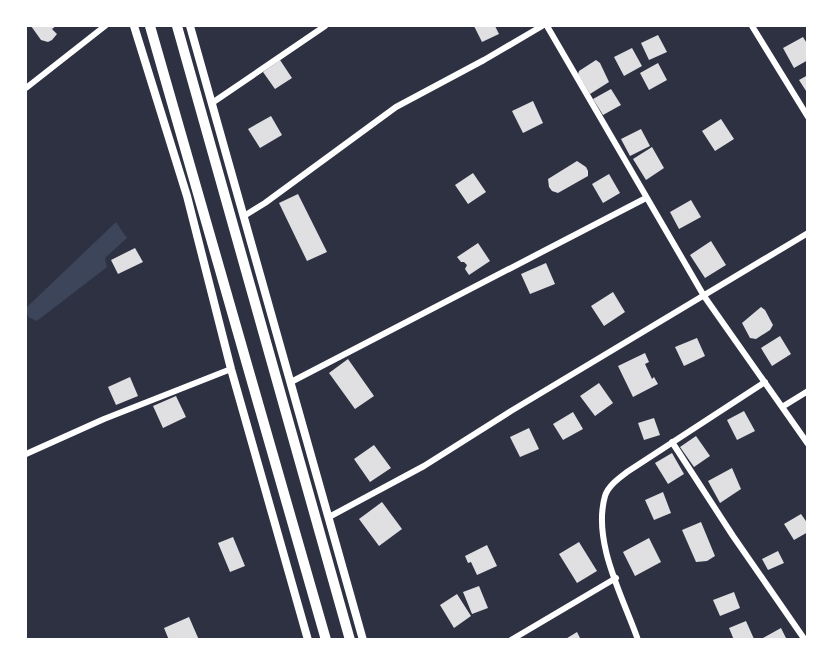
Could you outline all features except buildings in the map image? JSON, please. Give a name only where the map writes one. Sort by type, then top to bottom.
[{"type":"highway","points":[[150,26],[326,639]]},
{"type":"highway","points":[[177,26],[350,639]]},
{"type":"street","points":[[26,88],[105,26]]},
{"type":"street","points":[[134,26],[187,196],[231,369],[308,639]]},
{"type":"street","points":[[190,26],[363,639]]},
{"type":"street","points":[[212,103],[325,26]]},
{"type":"street","points":[[244,216],[396,107],[542,26]]},
{"type":"street","points":[[547,26],[704,296],[807,444]]},
{"type":"street","points":[[752,26],[807,117]]},
{"type":"street","points":[[291,382],[646,198]]},
{"type":"street","points":[[329,517],[424,466],[807,233]]},
{"type":"street","points":[[26,454],[104,419],[231,369]]},
{"type":"street","points":[[638,639],[606,553],[603,532],[606,494],[614,483],[627,472],[765,382]]},
{"type":"street","points":[[782,407],[807,391]]},
{"type":"street","points":[[672,442],[733,536],[805,639]]},
{"type":"street","points":[[511,639],[616,578]]},
{"type":"shaded area","points":[[116,222],[127,238],[105,258],[107,267],[37,321],[28,317],[26,308]]}]
